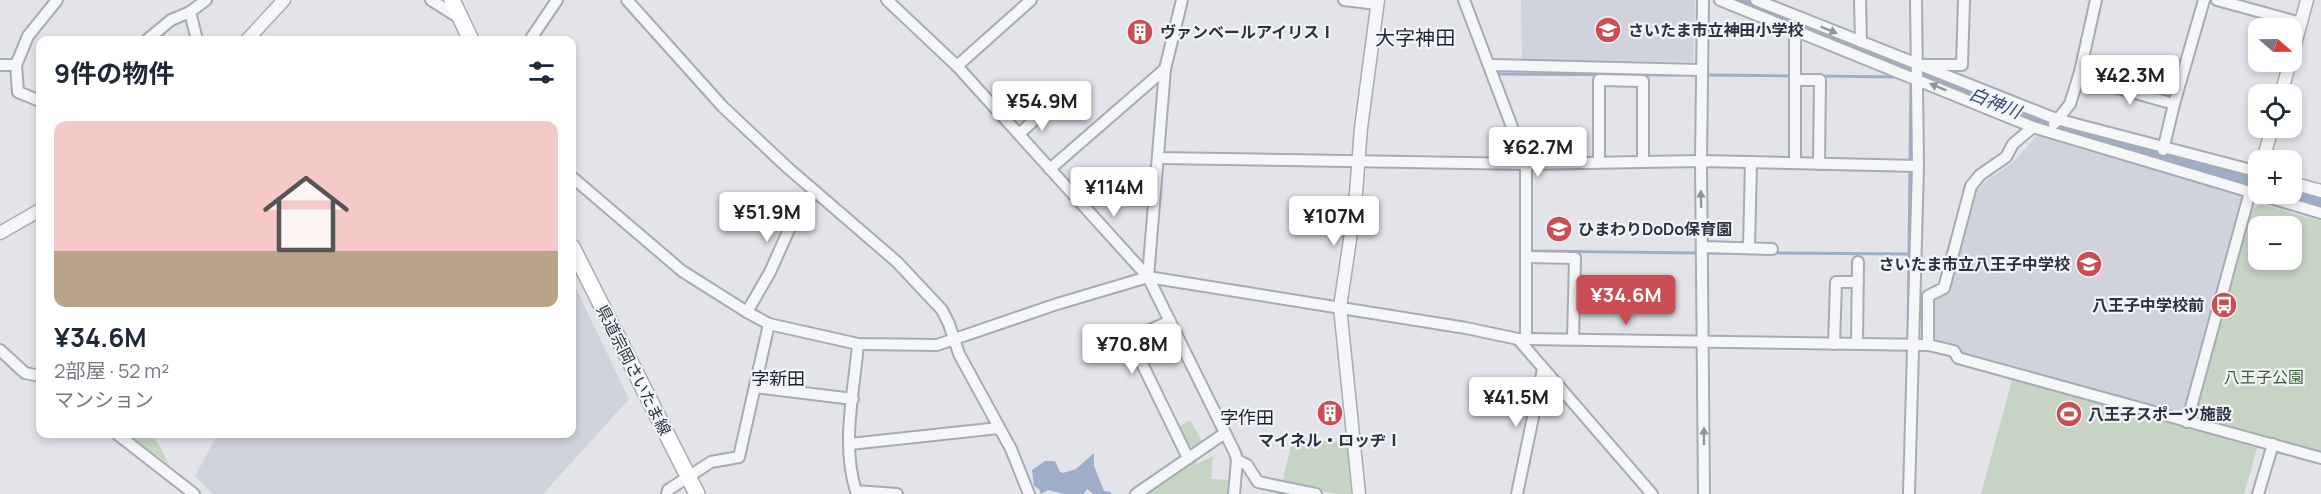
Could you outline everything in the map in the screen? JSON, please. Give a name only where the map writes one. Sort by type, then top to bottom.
[{"type":"main road","points":[[452,0],[469,36]]},
{"type":"main road","name":"県道宗岡さいたま線","points":[[576,255],[697,494]]},
{"type":"street","points":[[36,99],[18,92],[16,65],[28,36],[57,0]]},
{"type":"street","points":[[152,36],[171,20],[190,12],[206,0]]},
{"type":"street","points":[[251,36],[284,0]]},
{"type":"street","points":[[431,0],[461,19]]},
{"type":"street","points":[[533,36],[557,0]]},
{"type":"street","points":[[627,0],[723,107],[922,287],[942,310],[950,324],[959,354],[1011,449],[1029,494]]},
{"type":"street","points":[[887,0],[957,66],[1148,277],[1237,460],[1234,494]]},
{"type":"street","points":[[957,66],[1031,0]]},
{"type":"street","points":[[1148,277],[1165,69],[1182,0]]},
{"type":"street","points":[[1344,0],[1378,2],[1359,161],[1356,206],[1340,308],[1359,494]]},
{"type":"street","points":[[1464,0],[1491,66],[1526,164],[1526,257],[1522,339],[1543,369],[1652,494]]},
{"type":"street","points":[[1703,0],[1701,161],[1704,494]]},
{"type":"street","points":[[1720,0],[2033,127],[2248,191]]},
{"type":"street","points":[[1756,0],[2056,119],[2163,149],[2248,169]]},
{"type":"street","points":[[1860,0],[1861,42]]},
{"type":"street","points":[[1909,494],[1918,166],[1916,0]]},
{"type":"street","points":[[1917,65],[1962,65],[1964,0]]},
{"type":"street","points":[[2051,132],[2056,119],[2070,104],[2080,72],[2096,0]]},
{"type":"street","points":[[2163,149],[2204,0]]},
{"type":"street","points":[[2217,0],[2283,18]]},
{"type":"street","points":[[2302,19],[2307,0]]},
{"type":"street","points":[[190,12],[196,36]]},
{"type":"street","points":[[1795,163],[1796,30]]},
{"type":"street","points":[[0,65],[16,65]]},
{"type":"street","points":[[1491,66],[1701,70]]},
{"type":"street","points":[[1050,169],[1165,69]]},
{"type":"street","points":[[1599,162],[1599,80],[1643,81],[1643,162]]},
{"type":"street","points":[[1795,80],[1820,80],[1819,164]]},
{"type":"street","points":[[2093,81],[2174,104]]},
{"type":"street","points":[[1019,134],[1046,109]]},
{"type":"street","points":[[1928,345],[1928,296],[1944,288],[1971,186],[1980,175],[2006,157],[2013,144],[2033,127]]},
{"type":"street","points":[[1158,158],[1526,164],[1701,161],[1918,166]]},
{"type":"street","points":[[1749,248],[1751,162]]},
{"type":"street","points":[[576,180],[682,271],[747,312],[769,324],[858,344],[937,345],[1057,304],[1148,277],[1522,339],[1928,345],[1954,351],[1958,358],[2321,458]]},
{"type":"street","points":[[2302,186],[2321,191]]},
{"type":"street","points":[[747,312],[770,272],[791,225],[815,191]]},
{"type":"street","points":[[2187,422],[2248,199]]},
{"type":"street","points":[[2291,204],[2321,213]]},
{"type":"street","points":[[0,233],[36,212]]},
{"type":"street","points":[[1702,247],[1772,249]]},
{"type":"street","points":[[1526,257],[1575,258],[1573,339]]},
{"type":"street","points":[[1857,344],[1858,262]]},
{"type":"street","points":[[1834,344],[1836,282],[1858,282]]},
{"type":"street","points":[[1170,321],[1130,339],[1188,458]]},
{"type":"street","points":[[667,494],[668,490],[711,462],[739,457],[769,324]]},
{"type":"street","points":[[858,344],[849,470],[856,490],[897,494]]},
{"type":"street","points":[[0,350],[25,373],[36,375]]},
{"type":"street","points":[[1517,494],[1543,369]]},
{"type":"street","points":[[755,387],[853,399]]},
{"type":"street","points":[[850,444],[999,428]]},
{"type":"street","points":[[1136,494],[1225,433]]},
{"type":"street","points":[[122,438],[194,494]]},
{"type":"street","points":[[2259,494],[2272,444]]},
{"type":"street","points":[[1237,460],[1246,465],[1258,482],[1316,494]]},
{"type":"shaded area","name":"さいたま市立神田小学校","points":[[1521,0],[1695,0],[1693,62],[1522,60]]},
{"type":"shaded area","name":"さいたま市立八王子中学校","points":[[2039,134],[2239,192],[2242,201],[2184,407],[2177,413],[1960,354],[1955,347],[1934,341],[1932,299],[1948,290],[1960,237],[1975,192],[1986,181],[2011,164]]},
{"type":"shaded area","points":[[576,288],[629,399],[543,494],[213,494],[195,476],[216,438],[576,438]]},
{"type":"green space","name":"八王子公園","points":[[2260,204],[2321,221],[2321,452],[2200,419],[2196,411],[2248,223],[2248,270],[2302,270],[2302,216],[2250,216],[2252,209]]},
{"type":"green space","name":"八王子スポーツ施設","points":[[2012,380],[2257,448],[2244,494],[1981,494]]},
{"type":"green space","points":[[1190,420],[1202,441],[1193,447],[1188,445],[1179,427]]},
{"type":"green space","points":[[1293,437],[1347,443],[1351,494],[1337,494],[1282,483]]},
{"type":"green space","points":[[131,438],[155,438],[169,464]]},
{"type":"green space","points":[[1213,456],[1211,479],[1230,480],[1229,494],[1143,494],[1197,457],[1197,464]]},
{"type":"water","points":[[1094,453],[1094,466],[1104,491],[1111,492],[1111,494],[1093,494],[1087,489],[1084,494],[1064,494],[1048,490],[1041,494],[1034,486],[1032,470],[1045,461],[1055,461],[1060,472],[1063,473],[1076,469]]},
{"type":"waterway","name":"白神川","points":[[1739,0],[2053,126],[2248,181]]},
{"type":"waterway","points":[[1499,74],[1678,75]]},
{"type":"waterway","points":[[1705,75],[1792,76]]},
{"type":"waterway","points":[[1819,76],[1897,77]]},
{"type":"waterway","points":[[1908,338],[1911,80]]},
{"type":"waterway","name":"白神川","points":[[2302,196],[2321,201]]},
{"type":"waterway","points":[[1529,251],[1698,253]]},
{"type":"waterway","points":[[1705,253],[1728,253]]},
{"type":"waterway","points":[[1771,253],[1908,254]]},
{"type":"place","name":"さいたま市立神田小学校","points":[[1608,30]]},
{"type":"place","name":"ヴァンベールアイリスⅠ","points":[[1140,32]]},
{"type":"place","name":"ひまわりDoDo保育園","points":[[1559,229]]},
{"type":"place","name":"さいたま市立八王子中学校","points":[[2089,264]]},
{"type":"place","name":"八王子中学校前","points":[[2224,305]]},
{"type":"place","name":"マイネル・ロッヂⅠ","points":[[1330,413]]},
{"type":"place","name":"八王子スポーツ施設","points":[[2069,414]]},
{"type":"district","name":"大字神田","points":[[1415,38]]},
{"type":"district","name":"字新田","points":[[778,379]]},
{"type":"district","name":"字作田","points":[[1247,418]]}]
